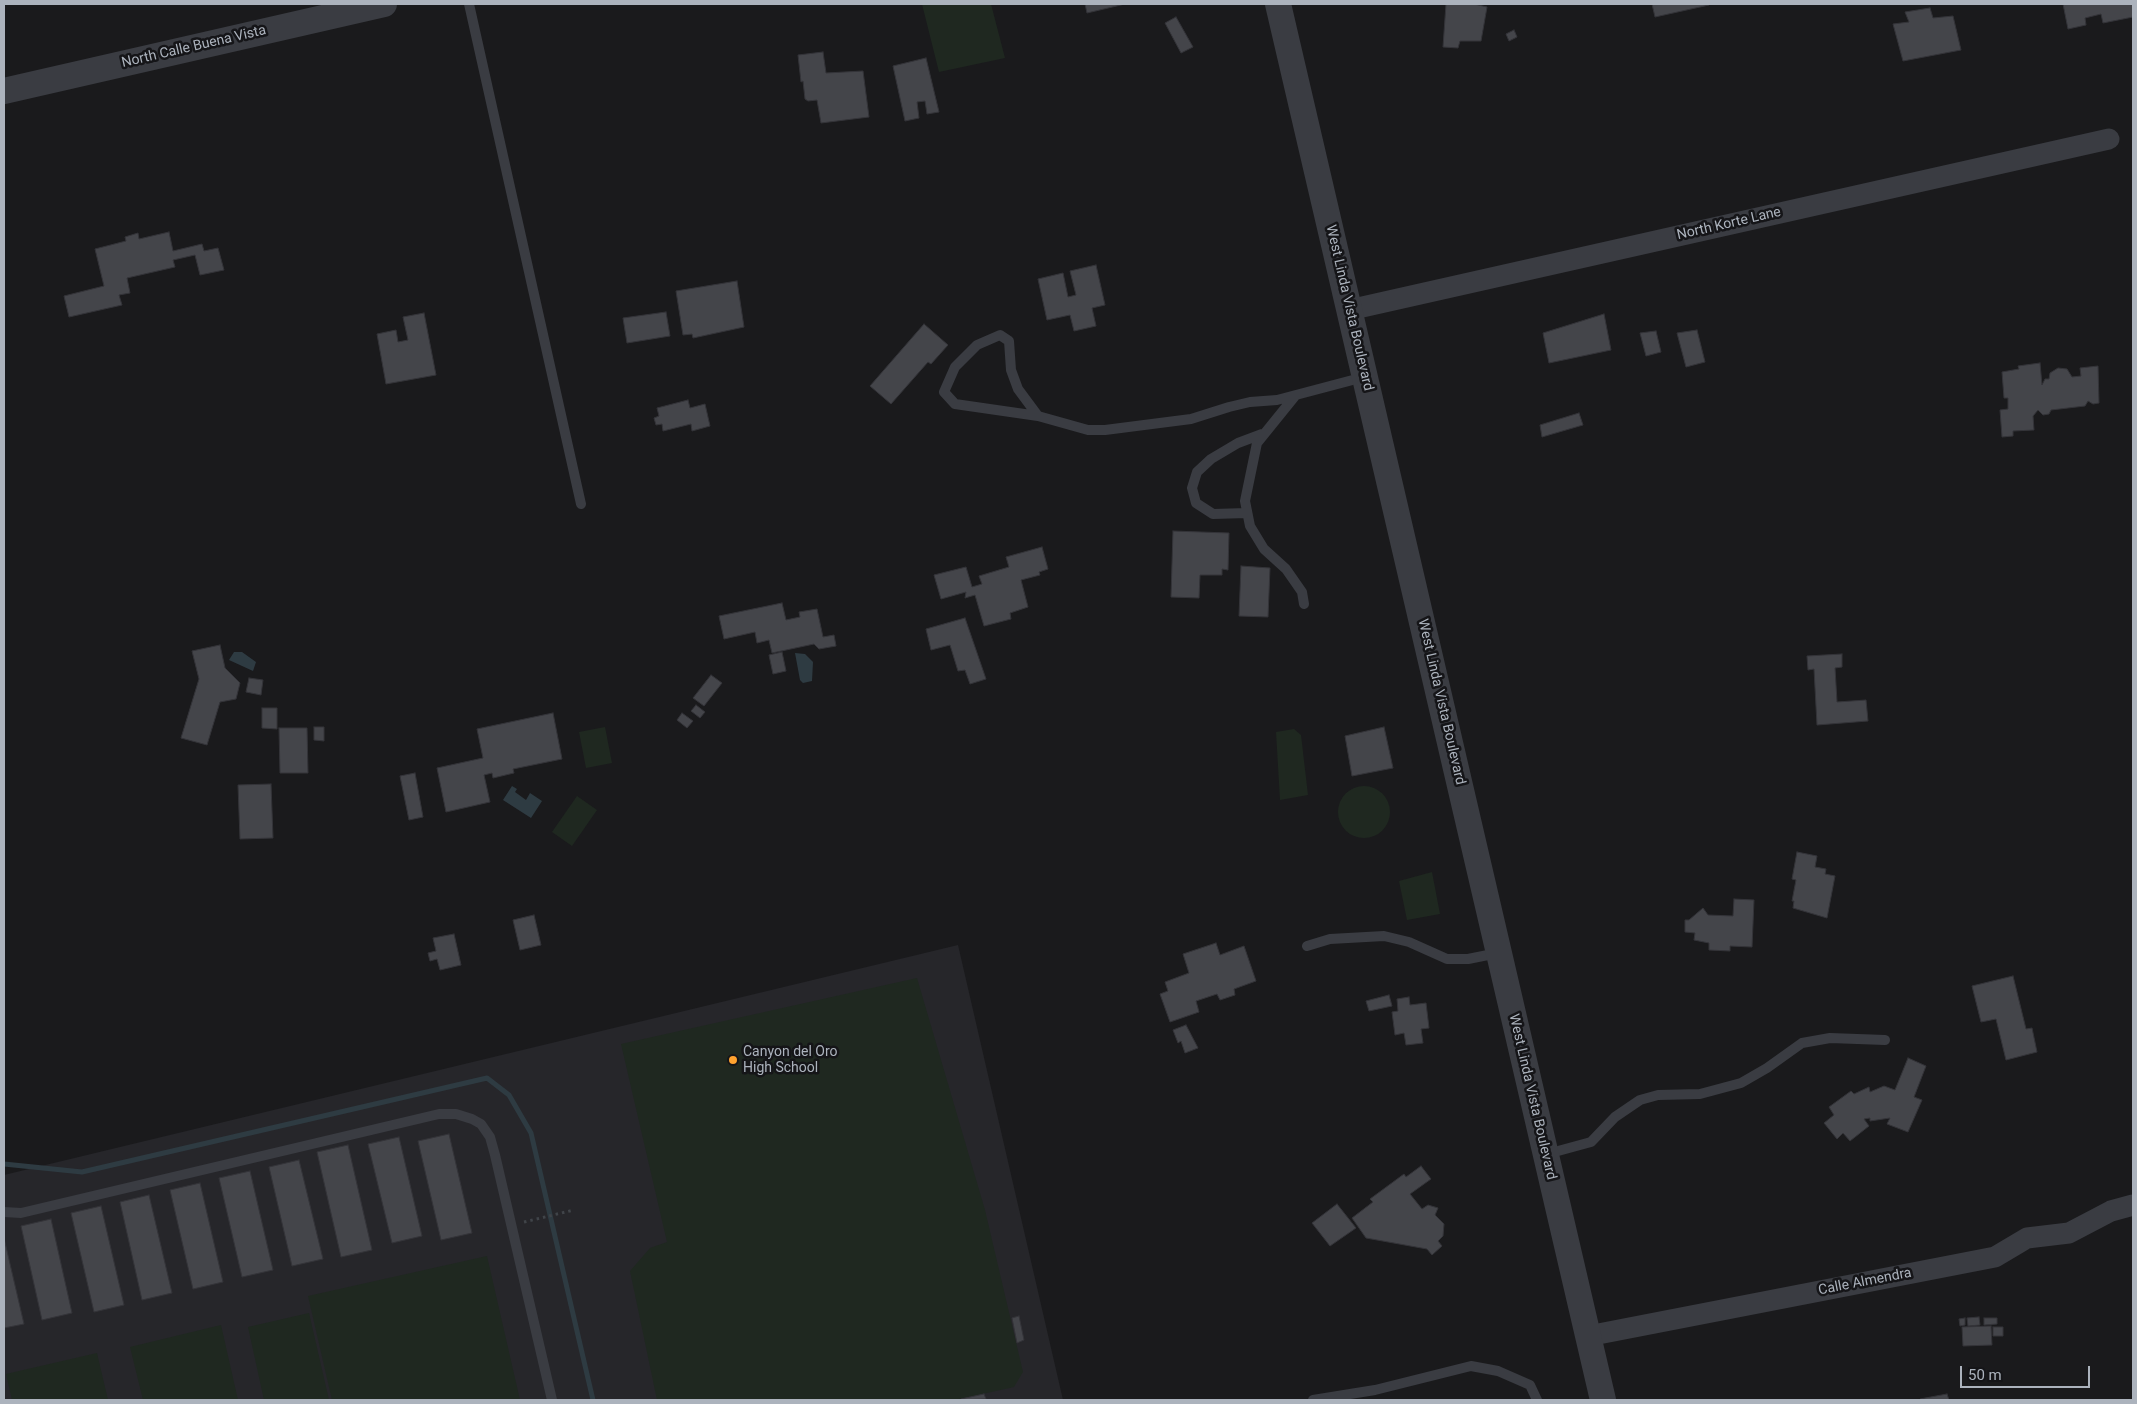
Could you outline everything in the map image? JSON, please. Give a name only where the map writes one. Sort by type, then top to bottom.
[{"type":"street","name":"North Calle Buena Vista","points":[[4,91],[384,4]]},
{"type":"street","name":"West Linda Vista Boulevard","points":[[1278,4],[1602,1400]]},
{"type":"street","name":"North Korte Lane","points":[[1349,310],[2109,139]]},
{"type":"street","name":"Calle Almendra","points":[[1588,1336],[1995,1257],[2027,1238],[2069,1233],[2111,1211],[2133,1206]]},
{"type":"lane","points":[[469,4],[581,504]]},
{"type":"lane","points":[[1038,416],[1018,389],[1011,370],[1009,341],[1000,335],[977,345],[956,367],[944,392],[956,404],[1038,416],[1088,430],[1105,430],[1191,419],[1250,402],[1277,400],[1365,377]]},
{"type":"lane","points":[[1295,396],[1257,443],[1245,501],[1250,526],[1264,549],[1286,569],[1302,592],[1304,604]]},
{"type":"lane","points":[[1247,513],[1213,514],[1196,503],[1192,488],[1197,472],[1211,459],[1238,443],[1263,434]]},
{"type":"lane","points":[[1308,946],[1330,939],[1384,936],[1410,942],[1447,959],[1468,959],[1499,952]]},
{"type":"lane","points":[[1546,1154],[1591,1142],[1615,1117],[1640,1100],[1658,1095],[1700,1094],[1741,1083],[1767,1068],[1802,1043],[1830,1038],[1885,1040]]},
{"type":"lane","points":[[4,1212],[21,1213],[439,1114],[456,1114],[472,1119],[481,1124],[490,1137],[552,1400]]},
{"type":"lane","points":[[1313,1400],[1374,1390],[1471,1366],[1498,1371],[1530,1386],[1536,1400]]},
{"type":"path","points":[[524,1222],[574,1210]]},
{"type":"shaded area","points":[[922,4],[991,4],[1005,58],[939,72]]},
{"type":"shaded area","points":[[234,652],[242,652],[256,662],[253,671],[229,660]]},
{"type":"shaded area","points":[[795,653],[805,654],[813,662],[812,681],[803,683],[800,680]]},
{"type":"shaded area","points":[[605,727],[612,763],[586,768],[579,732]]},
{"type":"shaded area","points":[[1294,729],[1301,735],[1308,795],[1280,800],[1276,732]]},
{"type":"shaded area","points":[[512,786],[517,789],[515,792],[526,800],[530,793],[542,801],[531,818],[503,800]]},
{"type":"shaded area","points":[[1364,786],[1374,788],[1382,794],[1388,802],[1390,812],[1388,822],[1382,830],[1374,836],[1364,838],[1354,836],[1346,830],[1340,822],[1338,812],[1340,802],[1346,794],[1354,788]]},
{"type":"shaded area","points":[[577,796],[597,810],[572,846],[552,832]]},
{"type":"shaded area","points":[[1432,872],[1440,914],[1407,920],[1399,881]]},
{"type":"shaded area","name":"Canyon del Oro High School","points":[[958,945],[1063,1400],[4,1400],[4,1175]]},
{"type":"shaded area","points":[[917,978],[985,1210],[1023,1372],[1014,1387],[955,1400],[657,1400],[630,1271],[650,1248],[667,1242],[621,1044]]},
{"type":"shaded area","points":[[487,1256],[520,1400],[332,1400],[308,1296]]},
{"type":"shaded area","points":[[309,1313],[329,1400],[264,1400],[248,1327]]},
{"type":"shaded area","points":[[221,1325],[238,1400],[143,1400],[130,1347]]},
{"type":"shaded area","points":[[97,1353],[108,1400],[12,1400],[6,1374]]},
{"type":"building","points":[[1085,4],[1125,4],[1087,13]]},
{"type":"building","points":[[1446,4],[1474,4],[1487,7],[1481,41],[1460,41],[1458,48],[1443,47]]},
{"type":"building","points":[[1652,4],[1709,4],[1709,5],[1655,17]]},
{"type":"building","points":[[2063,4],[2133,4],[2133,17],[2103,23],[2101,14],[2085,18],[2086,25],[2068,29]]},
{"type":"building","points":[[1930,8],[1933,18],[1953,16],[1961,50],[1903,61],[1893,24],[1909,22],[1905,12]]},
{"type":"building","points":[[1176,17],[1193,47],[1181,53],[1165,23]]},
{"type":"building","points":[[1514,30],[1517,37],[1509,41],[1506,34]]},
{"type":"building","points":[[823,52],[826,73],[863,71],[869,117],[821,123],[817,100],[808,101],[805,99],[798,55]]},
{"type":"building","points":[[926,58],[939,112],[927,114],[925,101],[917,102],[919,118],[905,121],[893,66]]},
{"type":"building","points":[[169,232],[173,251],[202,244],[204,251],[218,248],[224,270],[200,275],[195,255],[173,260],[175,267],[127,278],[130,293],[119,295],[122,305],[69,317],[64,296],[104,286],[95,249],[126,241],[125,237],[138,233],[139,239]]},
{"type":"building","points":[[1096,265],[1105,305],[1092,308],[1096,326],[1074,331],[1070,315],[1047,320],[1038,279],[1063,273],[1068,297],[1076,295],[1070,271]]},
{"type":"building","points":[[737,281],[744,327],[693,338],[692,334],[683,335],[676,291]]},
{"type":"building","points":[[666,312],[670,336],[627,343],[623,318]]},
{"type":"building","points":[[424,313],[436,375],[386,384],[377,334],[396,330],[398,342],[408,340],[403,317]]},
{"type":"building","points":[[1604,314],[1611,350],[1549,363],[1543,333]]},
{"type":"building","points":[[924,324],[948,345],[931,364],[928,362],[891,404],[870,386]]},
{"type":"building","points":[[1697,330],[1705,362],[1686,367],[1677,333]]},
{"type":"building","points":[[1656,331],[1661,352],[1646,356],[1640,333]]},
{"type":"building","points":[[2040,363],[2042,385],[2045,379],[2049,379],[2050,373],[2058,368],[2067,369],[2072,377],[2081,376],[2080,368],[2098,366],[2099,403],[2093,404],[2088,401],[2085,406],[2051,410],[2049,414],[2043,415],[2038,410],[2033,416],[2034,430],[2013,431],[2013,436],[2002,437],[2000,410],[2008,409],[2008,398],[2004,398],[2002,372],[2019,369],[2018,366]]},
{"type":"building","points":[[688,400],[690,408],[705,404],[710,426],[692,431],[691,424],[663,431],[662,424],[656,425],[654,418],[659,416],[657,408]]},
{"type":"building","points":[[1579,413],[1583,425],[1542,437],[1540,425]]},
{"type":"building","points":[[1173,531],[1229,533],[1228,570],[1222,569],[1222,575],[1200,575],[1199,598],[1171,597]]},
{"type":"building","points":[[1042,547],[1048,569],[1039,572],[1040,575],[1021,580],[1028,607],[1010,613],[1011,619],[984,626],[975,595],[965,598],[966,592],[941,599],[934,575],[966,567],[972,587],[982,584],[979,576],[1009,567],[1006,557]]},
{"type":"building","points":[[1241,566],[1270,568],[1268,617],[1239,616]]},
{"type":"building","points":[[782,603],[786,620],[800,617],[799,612],[817,609],[823,637],[834,635],[836,646],[819,649],[814,644],[772,653],[769,640],[757,643],[755,632],[724,639],[719,616]]},
{"type":"building","points":[[965,618],[986,679],[970,684],[965,670],[958,671],[950,645],[931,650],[926,629]]},
{"type":"building","points":[[220,645],[225,668],[240,683],[236,699],[220,702],[207,745],[181,738],[199,679],[192,651]]},
{"type":"building","points":[[782,652],[786,671],[773,674],[769,655]]},
{"type":"building","points":[[1842,654],[1842,667],[1835,668],[1837,702],[1866,700],[1868,721],[1817,725],[1814,669],[1808,670],[1807,656]]},
{"type":"building","points":[[711,675],[722,683],[704,706],[693,698]]},
{"type":"building","points":[[249,678],[263,680],[261,695],[246,692]]},
{"type":"building","points":[[696,705],[705,712],[700,718],[691,711]]},
{"type":"building","points":[[262,708],[277,708],[277,729],[262,728]]},
{"type":"building","points":[[553,713],[562,759],[513,769],[514,773],[493,778],[492,773],[484,775],[490,802],[446,812],[437,768],[483,758],[477,729]]},
{"type":"building","points":[[682,713],[693,721],[687,728],[677,720]]},
{"type":"building","points":[[314,727],[324,727],[324,741],[314,740]]},
{"type":"building","points":[[1384,727],[1393,768],[1352,776],[1345,736]]},
{"type":"building","points":[[279,728],[307,728],[308,773],[280,773]]},
{"type":"building","points":[[415,773],[423,817],[409,820],[400,776]]},
{"type":"building","points":[[271,784],[273,838],[240,839],[238,785]]},
{"type":"building","points":[[1797,852],[1817,856],[1815,867],[1826,869],[1825,874],[1835,876],[1827,918],[1793,908],[1794,901],[1792,901],[1796,880],[1792,879]]},
{"type":"building","points":[[1734,899],[1754,900],[1752,947],[1730,946],[1730,951],[1709,950],[1709,943],[1694,940],[1695,933],[1685,932],[1685,920],[1689,920],[1703,908],[1708,915],[1733,916]]},
{"type":"building","points":[[534,915],[541,945],[520,950],[513,920]]},
{"type":"building","points":[[454,934],[461,965],[440,970],[437,959],[430,961],[428,953],[436,951],[433,938]]},
{"type":"building","points":[[1216,943],[1220,955],[1244,946],[1256,981],[1234,989],[1235,995],[1220,1000],[1217,994],[1196,1001],[1199,1012],[1170,1022],[1160,994],[1168,991],[1165,982],[1189,973],[1183,954]]},
{"type":"building","points":[[2013,976],[2026,1029],[2032,1028],[2037,1052],[2006,1060],[1996,1019],[1981,1022],[1972,986]]},
{"type":"building","points":[[1389,995],[1392,1006],[1369,1011],[1366,1001]]},
{"type":"building","points":[[1409,997],[1410,1005],[1426,1003],[1429,1028],[1421,1029],[1423,1043],[1406,1045],[1404,1033],[1395,1035],[1392,1012],[1398,1011],[1397,999]]},
{"type":"building","points":[[1186,1025],[1198,1048],[1185,1053],[1181,1041],[1178,1043],[1173,1030]]},
{"type":"building","points":[[1908,1058],[1926,1066],[1914,1097],[1922,1100],[1908,1132],[1887,1124],[1890,1118],[1870,1121],[1870,1118],[1864,1119],[1869,1126],[1850,1141],[1843,1133],[1837,1139],[1824,1123],[1834,1115],[1829,1107],[1851,1091],[1854,1094],[1869,1087],[1870,1092],[1884,1086],[1895,1090]]},
{"type":"building","points":[[449,1134],[472,1233],[441,1240],[418,1141]]},
{"type":"building","points":[[399,1137],[422,1236],[392,1243],[368,1144]]},
{"type":"building","points":[[348,1145],[372,1250],[341,1257],[317,1152]]},
{"type":"building","points":[[299,1160],[323,1259],[292,1266],[269,1167]]},
{"type":"building","points":[[1421,1166],[1431,1179],[1410,1194],[1422,1209],[1428,1205],[1438,1208],[1435,1215],[1444,1224],[1443,1236],[1438,1241],[1442,1246],[1432,1255],[1427,1249],[1366,1238],[1352,1218],[1373,1202],[1370,1199],[1404,1174],[1406,1177]]},
{"type":"building","points":[[250,1171],[273,1270],[242,1277],[219,1178]]},
{"type":"building","points":[[200,1183],[223,1282],[193,1289],[170,1190]]},
{"type":"building","points":[[149,1195],[172,1293],[142,1300],[120,1202]]},
{"type":"building","points":[[1337,1204],[1356,1228],[1330,1246],[1312,1223]]},
{"type":"building","points":[[101,1206],[124,1305],[94,1312],[71,1213]]},
{"type":"building","points":[[51,1219],[72,1313],[42,1320],[21,1226]]},
{"type":"building","points":[[4,1238],[24,1324],[4,1328]]},
{"type":"building","points":[[1019,1316],[1024,1340],[1017,1343],[1012,1318]]},
{"type":"building","points":[[1979,1317],[1980,1325],[1968,1326],[1967,1318]]},
{"type":"building","points":[[1965,1318],[1965,1325],[1960,1326],[1959,1319]]},
{"type":"building","points":[[1984,1318],[1997,1318],[1997,1324],[1984,1325]]},
{"type":"building","points":[[1991,1326],[1992,1345],[1963,1346],[1962,1327]]},
{"type":"building","points":[[1993,1327],[2003,1327],[2003,1336],[1993,1336]]},
{"type":"building","points":[[984,1394],[986,1399],[961,1400],[961,1399]]},
{"type":"building","points":[[1947,1394],[1949,1400],[1920,1399]]},
{"type":"waterway","points":[[4,1164],[82,1172],[487,1078],[509,1095],[531,1133],[593,1400]]},
{"type":"place","name":"Canyon del Oro High School","points":[[733,1060]]}]
